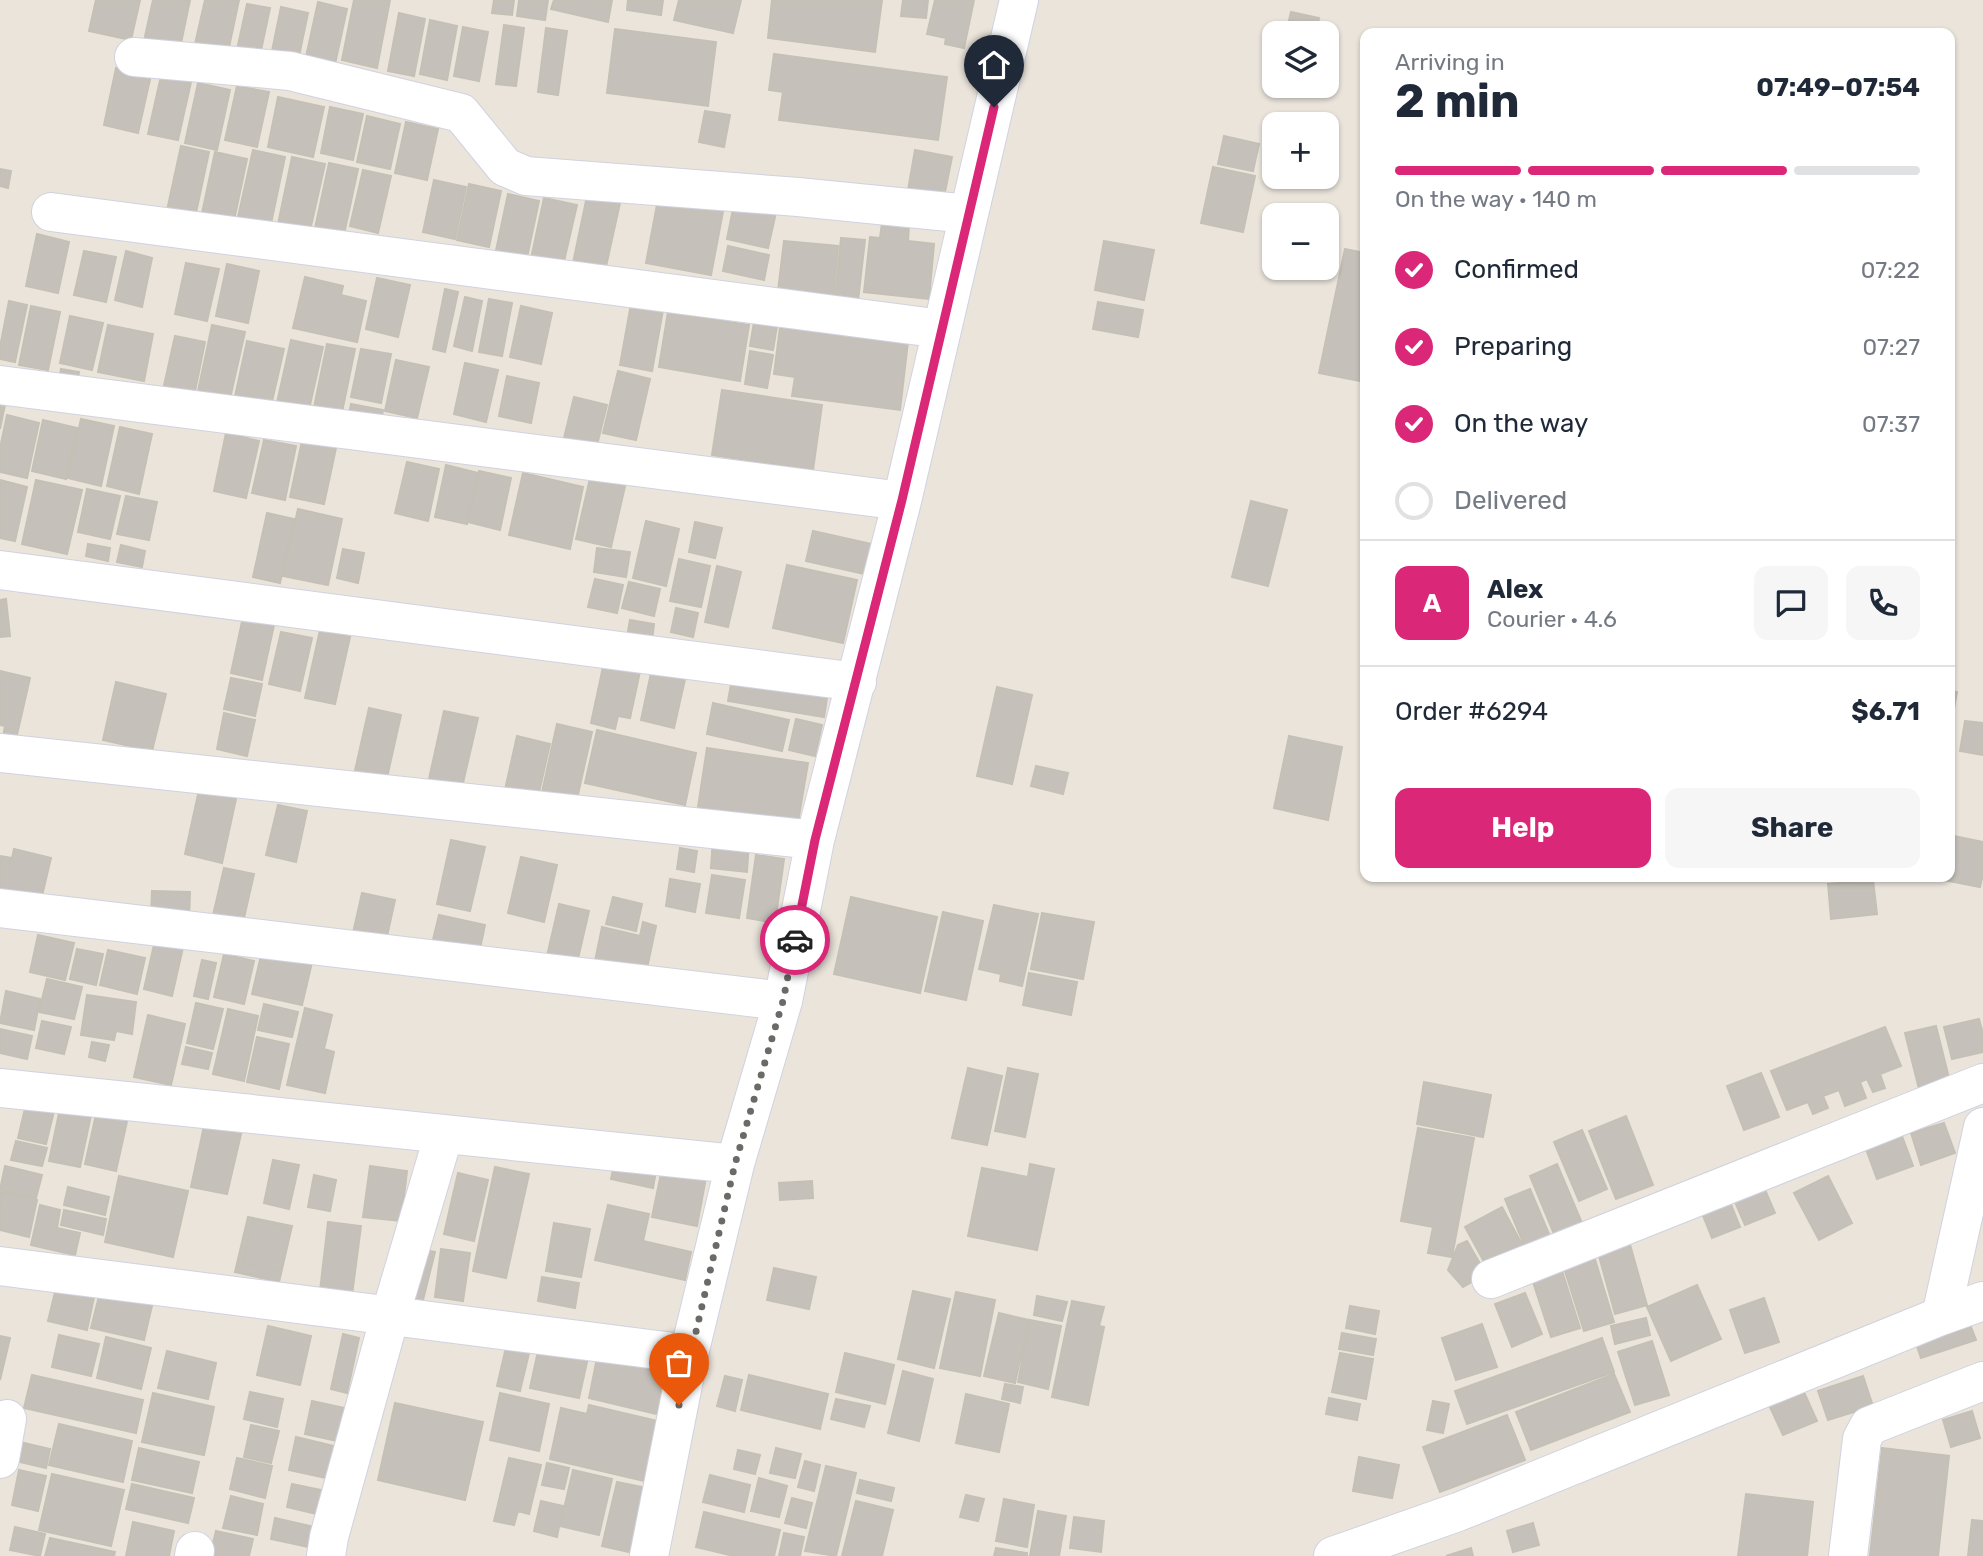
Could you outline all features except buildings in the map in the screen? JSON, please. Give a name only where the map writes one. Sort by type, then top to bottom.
[{"type":"street","points":[[649,1556],[689,1354],[735,1164],[783,1001],[815,840],[902,500],[1019,0]]},
{"type":"street","points":[[134,57],[290,71],[461,113],[505,167],[526,176],[757,193],[969,214]]},
{"type":"street","points":[[51,212],[942,329]]},
{"type":"street","points":[[0,384],[902,500]]},
{"type":"street","points":[[0,570],[857,682]]},
{"type":"street","points":[[0,753],[815,840]]},
{"type":"street","points":[[0,908],[783,1001]]},
{"type":"street","points":[[1491,1279],[1983,1083]]},
{"type":"street","points":[[0,1088],[735,1164]]},
{"type":"street","points":[[1941,1316],[1983,1127]]},
{"type":"street","points":[[326,1556],[390,1316],[443,1134]]},
{"type":"street","points":[[0,1266],[689,1354]]},
{"type":"street","points":[[1332,1556],[1458,1512],[1983,1301]]},
{"type":"street","points":[[1847,1556],[1863,1439],[1869,1426],[1983,1381]]},
{"type":"street","points":[[0,1459],[7,1419]]},
{"type":"way so far","points":[[679,1405],[735,1164],[783,1001],[795,940]]},
{"type":"route","points":[[795,940],[815,840],[902,500],[994,107]]}]
